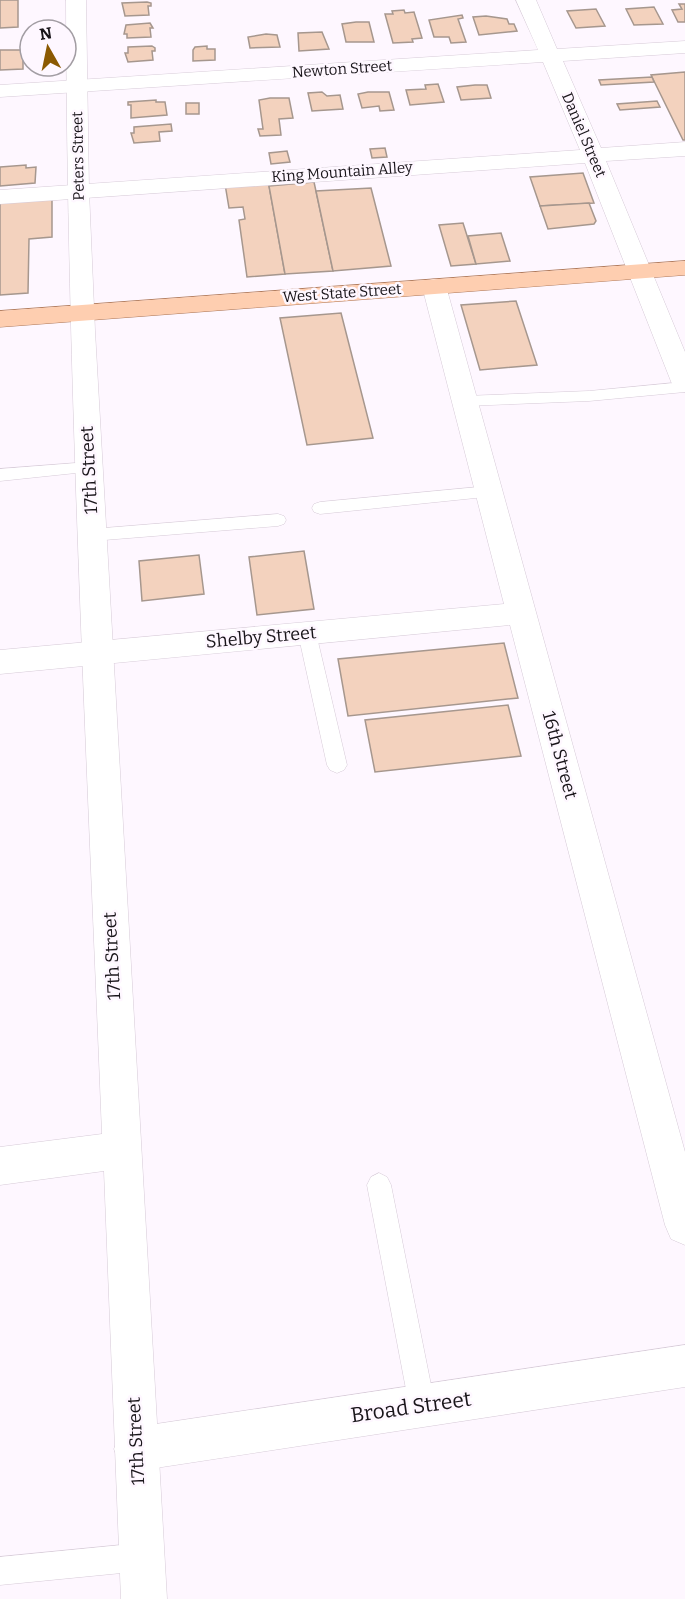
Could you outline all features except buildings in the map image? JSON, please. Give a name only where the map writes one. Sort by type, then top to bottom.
[{"type":"main road","name":"West State Street","points":[[0,319],[685,268]]},
{"type":"street","name":"Peters Street","points":[[76,0],[82,312]]},
{"type":"street","name":"Daniel Street","points":[[526,0],[593,155],[685,385]]},
{"type":"street","name":"Newton Street","points":[[0,91],[685,47]]},
{"type":"street","name":"King Mountain Alley","points":[[0,197],[685,149]]},
{"type":"street","name":"16th Street","points":[[434,286],[685,1224]]},
{"type":"street","name":"17th Street","points":[[82,312],[144,1599]]},
{"type":"street","name":"Shelby Street","points":[[0,662],[522,613]]},
{"type":"street","points":[[0,1166],[121,1150]]},
{"type":"street","name":"Broad Street","points":[[136,1449],[685,1366]]},
{"type":"lane","points":[[465,401],[590,396],[685,385]]},
{"type":"lane","points":[[0,475],[89,466]]},
{"type":"lane","points":[[320,508],[489,492]]},
{"type":"lane","points":[[92,535],[278,520]]},
{"type":"lane","points":[[307,633],[337,765]]},
{"type":"lane","points":[[379,1185],[422,1406]]},
{"type":"lane","points":[[0,1571],[141,1557]]}]
